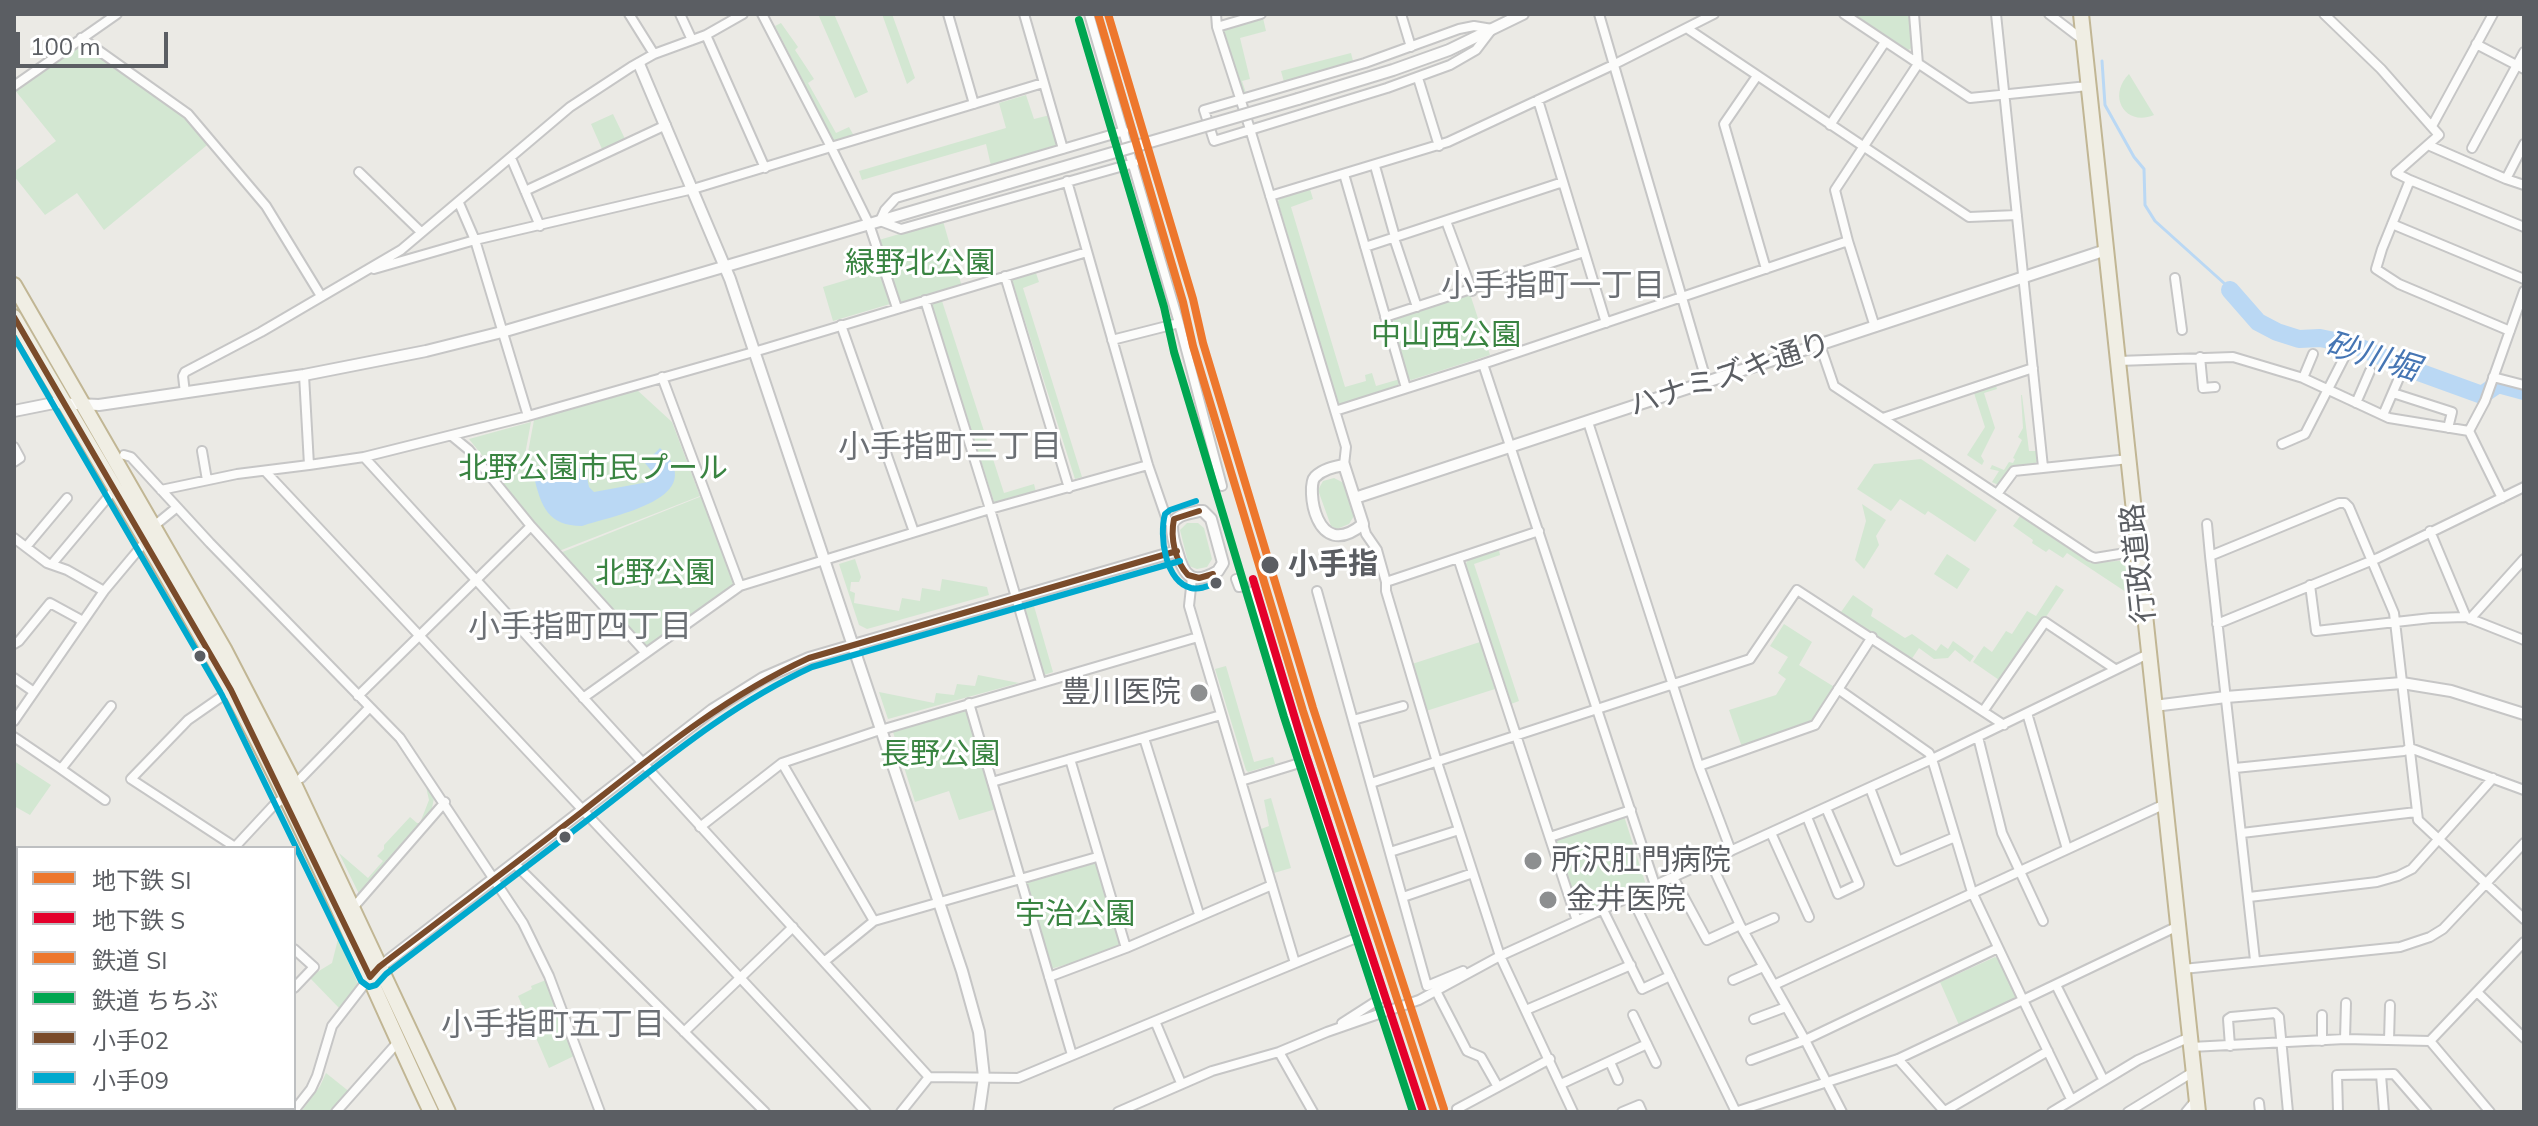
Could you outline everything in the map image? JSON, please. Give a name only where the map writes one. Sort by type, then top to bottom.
[{"type":"highway","name":"行政道路","points":[[2081,14],[2197,1106]]},
{"type":"highway","points":[[14,285],[224,649],[295,786],[352,909],[398,1042],[431,1112]]},
{"type":"highway","points":[[14,317],[231,690],[448,1112]]},
{"type":"street","points":[[14,86],[117,14]]},
{"type":"street","points":[[629,14],[654,54]]},
{"type":"street","points":[[680,14],[692,40]]},
{"type":"street","points":[[185,393],[185,372],[261,332],[401,250],[570,107],[654,54],[706,35],[743,14]]},
{"type":"street","points":[[762,14],[831,147],[875,222],[897,308]]},
{"type":"street","points":[[948,14],[974,104]]},
{"type":"street","points":[[1024,14],[1063,149]]},
{"type":"street","points":[[1089,14],[1134,163],[1222,486]]},
{"type":"street","points":[[1216,14],[1217,27],[1346,447],[1344,465],[1366,534],[1377,550],[1386,591],[1459,830],[1500,956],[1573,1112]]},
{"type":"street","points":[[1217,27],[1261,14]]},
{"type":"street","points":[[1401,14],[1411,47]]},
{"type":"street","points":[[14,411],[62,402],[99,405],[304,375],[426,351],[502,332],[1393,70],[1449,50],[1523,14]]},
{"type":"street","points":[[1599,14],[1707,383]]},
{"type":"street","points":[[1270,196],[1439,146],[1714,14]]},
{"type":"street","points":[[1844,14],[1970,98],[2088,86]]},
{"type":"street","points":[[1875,327],[1835,190],[1918,64],[1914,14]]},
{"type":"street","points":[[1996,14],[2043,467]]},
{"type":"street","points":[[2049,14],[2083,40]]},
{"type":"street","points":[[2324,14],[2381,69],[2439,135],[2396,173],[2524,227]]},
{"type":"street","points":[[2432,126],[2493,14]]},
{"type":"street","points":[[1474,26],[1492,29],[1476,50],[1418,78],[1214,141],[1204,110],[1411,47],[1459,29],[1474,26]]},
{"type":"street","points":[[1688,29],[1969,217],[2017,215]]},
{"type":"street","points":[[706,35],[765,168]]},
{"type":"street","points":[[81,38],[188,114],[266,206],[321,296]]},
{"type":"street","points":[[1830,125],[1885,42]]},
{"type":"street","points":[[2476,44],[2520,68]]},
{"type":"street","points":[[2472,148],[2520,68],[2524,52]]},
{"type":"street","points":[[639,64],[725,266],[939,903],[979,1032],[984,1077],[979,1112]]},
{"type":"street","points":[[1757,76],[1724,124],[1766,269]]},
{"type":"street","points":[[1418,78],[1439,146]]},
{"type":"street","points":[[358,274],[475,240],[693,189],[1043,83]]},
{"type":"street","points":[[1538,100],[1606,323]]},
{"type":"street","points":[[525,191],[666,125]]},
{"type":"street","points":[[875,222],[896,198],[1124,131]]},
{"type":"street","points":[[2506,179],[2524,144]]},
{"type":"street","points":[[2428,145],[2524,185]]},
{"type":"street","points":[[511,158],[540,226]]},
{"type":"street","points":[[875,222],[901,229],[1134,163]]},
{"type":"street","points":[[1375,166],[1417,307]]},
{"type":"street","points":[[359,172],[421,232]]},
{"type":"street","points":[[1344,174],[1406,388]]},
{"type":"street","points":[[2410,180],[2376,269],[2399,284],[2510,331]]},
{"type":"street","points":[[1067,181],[1148,465],[1167,520],[1172,525]]},
{"type":"street","points":[[1365,247],[1563,182]]},
{"type":"street","points":[[459,203],[475,240],[528,416]]},
{"type":"street","points":[[1446,221],[1471,291]]},
{"type":"street","points":[[2392,224],[2524,279]]},
{"type":"street","points":[[1335,411],[1848,241]]},
{"type":"street","name":"ハナミズキ通り","points":[[1355,498],[2106,250]]},
{"type":"street","points":[[161,490],[207,480],[364,457],[452,436],[754,352],[1087,252]]},
{"type":"street","points":[[1385,317],[1584,252]]},
{"type":"street","points":[[1005,276],[1069,488]]},
{"type":"street","points":[[2175,278],[2182,330]]},
{"type":"street","points":[[2469,431],[2485,399],[2524,291]]},
{"type":"street","points":[[925,300],[1041,682]]},
{"type":"street","points":[[1112,340],[1179,323]]},
{"type":"street","points":[[841,325],[914,532]]},
{"type":"street","points":[[1820,345],[1834,386],[2095,558],[2138,551]]},
{"type":"street","points":[[2303,378],[2313,354]]},
{"type":"street","points":[[2282,444],[2305,434],[2345,356]]},
{"type":"street","points":[[2200,357],[2203,388],[2215,387]]},
{"type":"street","points":[[2118,361],[2233,357],[2303,378],[2389,418],[2469,431]]},
{"type":"street","points":[[1483,364],[1655,885]]},
{"type":"street","points":[[1883,418],[2033,368]]},
{"type":"street","points":[[2356,403],[2370,371]]},
{"type":"street","points":[[304,375],[309,465]]},
{"type":"street","points":[[662,377],[740,586]]},
{"type":"street","points":[[2383,415],[2399,378]]},
{"type":"street","points":[[2492,379],[2524,385]]},
{"type":"street","points":[[2393,393],[2452,412],[2448,428]]},
{"type":"street","points":[[1588,422],[1699,766],[1731,851]]},
{"type":"street","points":[[2469,431],[2502,498]]},
{"type":"street","points":[[452,436],[469,450],[531,526],[645,652]]},
{"type":"street","points":[[14,447],[20,458],[14,462]]},
{"type":"street","points":[[202,451],[207,480]]},
{"type":"street","points":[[124,455],[131,457],[176,508],[400,738],[523,923],[549,976],[600,1112]]},
{"type":"street","points":[[364,457],[929,1077],[1018,1078],[1361,936]]},
{"type":"street","points":[[1997,494],[2014,471],[2129,459]]},
{"type":"street","points":[[583,698],[740,586],[990,509],[1148,465]]},
{"type":"street","points":[[1344,465],[1328,469],[1311,482],[1310,489],[1321,527],[1329,535],[1338,537],[1349,535],[1363,524]]},
{"type":"street","points":[[265,471],[866,1112]]},
{"type":"street","points":[[2217,624],[2424,537],[2430,531],[2524,487]]},
{"type":"street","points":[[52,564],[114,490]]},
{"type":"street","points":[[26,547],[67,498]]},
{"type":"street","points":[[2210,556],[2345,503],[2394,613],[2418,820],[2524,919]]},
{"type":"street","points":[[154,526],[176,508]]},
{"type":"street","points":[[1203,511],[1211,519],[1223,563],[1221,569],[1213,574],[1192,578],[1182,568],[1177,551],[1172,525],[1174,519],[1203,511]]},
{"type":"street","points":[[2207,524],[2255,960]]},
{"type":"street","points":[[358,696],[531,526]]},
{"type":"street","points":[[1386,582],[1539,531]]},
{"type":"street","points":[[2430,531],[2468,618]]},
{"type":"street","points":[[14,538],[52,564],[104,591]]},
{"type":"street","points":[[14,721],[104,591],[145,542]]},
{"type":"street","points":[[296,1108],[317,1076],[332,1026],[374,972],[712,710],[763,678],[809,658],[1177,551]]},
{"type":"street","points":[[1458,558],[1577,921]]},
{"type":"street","points":[[2468,618],[2524,559]]},
{"type":"street","points":[[1192,578],[1189,606],[1295,963]]},
{"type":"street","points":[[2310,585],[2316,631],[2431,618],[2468,618],[2524,640]]},
{"type":"street","points":[[1371,783],[1750,659],[1797,590],[2004,725]]},
{"type":"street","points":[[1253,591],[1304,762],[1381,998],[1327,1032]]},
{"type":"street","points":[[1317,591],[1427,986],[1483,964],[1870,788],[2148,654]]},
{"type":"street","points":[[14,644],[50,603],[83,621]]},
{"type":"street","points":[[1984,710],[2045,622],[2115,669]]},
{"type":"street","points":[[700,827],[782,763],[969,703],[1198,637]]},
{"type":"street","points":[[1699,766],[1815,725],[1872,637]]},
{"type":"street","points":[[14,678],[34,692]]},
{"type":"street","points":[[2154,706],[2402,683],[2451,691],[2524,714]]},
{"type":"street","points":[[1838,689],[1929,753],[1972,892],[2071,1099]]},
{"type":"street","points":[[231,690],[188,720],[131,779],[232,846]]},
{"type":"street","points":[[969,703],[1072,1055]]},
{"type":"street","points":[[61,769],[111,706]]},
{"type":"street","points":[[1353,720],[1403,706]]},
{"type":"street","points":[[301,778],[369,708]]},
{"type":"street","points":[[2027,713],[2067,849]]},
{"type":"street","points":[[992,782],[1221,715]]},
{"type":"street","points":[[14,737],[105,800]]},
{"type":"street","points":[[1978,737],[2002,833],[2043,921]]},
{"type":"street","points":[[1144,738],[1199,914]]},
{"type":"street","points":[[2235,768],[2410,748],[2524,790]]},
{"type":"street","points":[[1070,759],[1126,948]]},
{"type":"street","points":[[1241,781],[1304,762]]},
{"type":"street","points":[[782,763],[874,921]]},
{"type":"street","points":[[2249,897],[2377,882],[2398,876],[2412,869],[2493,778]]},
{"type":"street","points":[[1870,788],[1898,861],[1955,837]]},
{"type":"street","points":[[237,846],[285,797]]},
{"type":"street","points":[[352,909],[445,802]]},
{"type":"street","points":[[1774,985],[2166,803]]},
{"type":"street","points":[[1807,817],[1838,894],[1859,884],[1826,808]]},
{"type":"street","points":[[1550,837],[1631,810]]},
{"type":"street","points":[[2242,833],[2416,812]]},
{"type":"street","points":[[1390,852],[1459,830]]},
{"type":"street","points":[[1771,833],[1809,917]]},
{"type":"street","points":[[2183,969],[2417,943],[2443,929],[2524,843]]},
{"type":"street","points":[[825,961],[874,921],[1097,857]]},
{"type":"street","points":[[1710,861],[1742,928],[1842,1112]]},
{"type":"street","points":[[515,864],[765,1112]]},
{"type":"street","points":[[1403,897],[1473,873]]},
{"type":"street","points":[[1673,877],[1707,940],[1774,918]]},
{"type":"street","points":[[1049,977],[1126,948],[1272,885]]},
{"type":"street","points":[[1631,896],[1735,1112],[1898,1059],[2179,926]]},
{"type":"street","points":[[1603,910],[1642,989],[1670,976]]},
{"type":"street","points":[[684,1032],[793,927]]},
{"type":"street","points":[[2052,1112],[2138,1060],[2190,1042],[2230,1046],[2345,1039],[2430,1041],[2524,942]]},
{"type":"street","points":[[1751,1060],[1805,1040],[1998,948]]},
{"type":"street","points":[[296,951],[314,967],[296,986]]},
{"type":"street","points":[[1118,1112],[1212,1071],[1279,1052],[1410,1004],[1483,964]]},
{"type":"street","points":[[1526,1010],[1631,965]]},
{"type":"street","points":[[1733,980],[1763,967]]},
{"type":"street","points":[[2056,985],[2103,1079]]},
{"type":"street","points":[[1436,991],[1467,1051],[1481,1057],[1498,1087]]},
{"type":"street","points":[[2477,992],[2524,1038]]},
{"type":"street","points":[[2345,1039],[2346,1003]]},
{"type":"street","points":[[2389,1040],[2390,1005]]},
{"type":"street","points":[[1754,1019],[1786,1007]]},
{"type":"street","points":[[2230,1046],[2228,1019],[2231,1017],[2275,1013],[2279,1017],[2288,1112]]},
{"type":"street","points":[[1633,1015],[1656,1063]]},
{"type":"street","points":[[2322,1015],[2322,1041]]},
{"type":"street","points":[[1155,1021],[1181,1083]]},
{"type":"street","points":[[2430,1041],[2490,1112]]},
{"type":"street","points":[[336,1112],[398,1042]]},
{"type":"street","points":[[1561,1084],[1647,1044]]},
{"type":"street","points":[[1898,1059],[1945,1112],[2048,1051]]},
{"type":"street","points":[[1279,1052],[1313,1112]]},
{"type":"street","points":[[1458,1112],[1457,1109],[1550,1059]]},
{"type":"street","points":[[1610,1062],[1618,1080]]},
{"type":"street","points":[[2128,1112],[2193,1072]]},
{"type":"street","points":[[2338,1112],[2337,1075],[2394,1074],[2427,1112]]},
{"type":"street","points":[[2381,1075],[2384,1112]]},
{"type":"street","points":[[901,1112],[929,1077]]},
{"type":"street","points":[[1622,1112],[1639,1105],[1642,1112]]},
{"type":"street","points":[[2186,1112],[2197,1106]]},
{"type":"green space","points":[[818,14],[834,14],[868,92],[855,98]]},
{"type":"green space","points":[[882,14],[892,14],[915,78],[907,84]]},
{"type":"green space","points":[[1852,14],[1910,14],[1913,47],[1907,51]]},
{"type":"green space","points":[[1263,18],[1266,31],[1240,38],[1250,79],[1242,81],[1246,93],[1223,34],[1225,29]]},
{"type":"green space","points":[[781,23],[798,47],[795,50],[814,79],[808,83],[836,133],[849,127],[854,136],[834,142],[775,26]]},
{"type":"green space","points":[[80,42],[188,114],[212,141],[104,230],[77,193],[45,215],[14,176],[14,172],[56,141],[14,89]]},
{"type":"green space","points":[[1351,53],[1353,61],[1284,82],[1281,71]]},
{"type":"green space","points":[[2129,74],[2154,115],[2135,117],[2122,107],[2120,91]]},
{"type":"green space","points":[[1026,95],[1034,119],[1050,115],[1058,146],[991,166],[986,144],[862,180],[859,171],[1006,128],[999,103]]},
{"type":"green space","points":[[613,114],[625,139],[602,149],[591,124]]},
{"type":"green space","points":[[1310,189],[1313,199],[1291,207],[1345,387],[1366,381],[1365,375],[1372,373],[1376,386],[1400,379],[1398,385],[1341,405],[1336,402],[1278,202],[1280,197]]},
{"type":"green space","name":"緑野北公園","points":[[943,221],[962,287],[898,306],[879,240]]},
{"type":"green space","points":[[880,270],[890,304],[833,321],[823,287]]},
{"type":"green space","points":[[1035,270],[1039,282],[1023,288],[1082,477],[1075,479],[1011,277]]},
{"type":"green space","name":"中山西公園","points":[[1470,294],[1490,355],[1411,380],[1408,378],[1392,324],[1395,318]]},
{"type":"green space","points":[[942,301],[1004,493],[1034,484],[1036,492],[995,505],[931,304]]},
{"type":"green space","points":[[1996,386],[1997,389],[1984,393],[1995,428],[1981,456],[1984,461],[1982,465],[1967,455],[1985,427],[1974,393]]},
{"type":"green space","name":"北野公園市民プール","points":[[636,389],[672,422],[700,496],[559,551],[491,472],[526,463],[534,420]]},
{"type":"green space","points":[[2021,395],[2029,451],[2037,451],[2038,460],[2035,464],[2012,467],[2000,484],[1996,484],[1992,482],[1999,471],[1990,469],[1992,465],[2004,470],[2009,462],[2013,463],[2022,440],[2018,437],[2023,428]]},
{"type":"green space","points":[[531,422],[524,460],[492,468],[469,439]]},
{"type":"green space","points":[[1921,459],[1997,510],[1975,542],[1928,511],[1925,515],[1900,499],[1891,511],[1857,489],[1874,464]]},
{"type":"green space","points":[[1334,478],[1344,483],[1354,516],[1349,524],[1337,529],[1331,526],[1318,490],[1323,481]]},
{"type":"green space","name":"北野公園","points":[[702,496],[737,585],[646,650],[560,553]]},
{"type":"green space","points":[[1862,504],[1886,520],[1876,536],[1879,545],[1864,569],[1855,560],[1866,521]]},
{"type":"green space","points":[[2020,516],[2091,563],[2130,560],[2132,596],[2067,553],[2063,558],[2032,543],[2033,540],[2013,526]]},
{"type":"green space","points":[[1187,523],[1198,523],[1204,528],[1212,559],[1207,567],[1197,569],[1189,566],[1180,530]]},
{"type":"green space","points":[[1499,550],[1500,555],[1474,564],[1519,701],[1511,704],[1465,565],[1468,560]]},
{"type":"green space","points":[[1947,554],[1970,569],[1957,589],[1934,574]]},
{"type":"green space","points":[[855,559],[861,577],[859,582],[851,582],[850,591],[855,593],[854,603],[899,611],[902,598],[920,601],[922,588],[940,591],[942,579],[987,587],[989,595],[867,629],[859,625],[839,564]]},
{"type":"green space","points":[[2056,585],[2064,590],[2002,682],[1973,662],[1984,646],[1992,652],[2006,631],[2012,634],[2027,611],[2036,616]]},
{"type":"green space","points":[[1853,595],[1873,609],[1871,616],[1905,638],[1912,634],[1936,651],[1941,644],[1948,649],[1953,641],[1974,656],[1970,662],[1955,650],[1948,658],[1934,659],[1919,648],[1911,660],[1841,612]]},
{"type":"green space","points":[[1034,606],[1053,672],[1044,675],[1024,609]]},
{"type":"green space","points":[[1784,624],[1812,642],[1799,665],[1836,688],[1814,723],[1742,747],[1729,710],[1776,695],[1786,679],[1778,673],[1788,657],[1770,646]]},
{"type":"green space","points":[[1480,642],[1495,689],[1426,711],[1412,664]]},
{"type":"green space","points":[[1226,666],[1254,762],[1273,757],[1275,764],[1246,770],[1215,669]]},
{"type":"green space","points":[[978,675],[1019,683],[888,719],[879,692],[934,703],[936,693],[954,695],[957,684],[975,686]]},
{"type":"green space","name":"長野公園","points":[[965,709],[996,809],[959,820],[949,791],[915,802],[893,732]]},
{"type":"green space","points":[[14,761],[51,785],[30,815],[14,806]]},
{"type":"green space","points":[[425,782],[434,798],[431,813],[360,896],[339,853],[368,878],[383,861],[377,856],[384,845],[410,817],[420,823],[429,800]]},
{"type":"green space","points":[[1271,798],[1291,868],[1274,873],[1261,829],[1269,826],[1264,800]]},
{"type":"green space","points":[[1624,816],[1646,885],[1584,913],[1579,911],[1557,838]]},
{"type":"green space","name":"宇治公園","points":[[1097,859],[1126,948],[1050,969],[1025,882]]},
{"type":"green space","points":[[338,939],[359,986],[339,1008],[309,977],[332,963]]},
{"type":"green space","points":[[1995,957],[1999,959],[2017,994],[2015,999],[1959,1025],[1940,982]]},
{"type":"green space","points":[[546,980],[574,1056],[549,1068],[518,996]]},
{"type":"green space","points":[[326,1073],[351,1093],[334,1112],[301,1112],[320,1086]]},
{"type":"water","points":[[660,448],[673,465],[674,480],[667,492],[653,502],[582,526],[561,522],[543,505],[534,477],[585,467],[589,487],[594,492],[648,482],[652,480],[653,473],[645,463]]},
{"type":"waterway","name":"砂川堀","points":[[2102,61],[2105,105],[2144,169],[2145,205],[2155,221],[2225,284]]},
{"type":"waterway","name":"砂川堀","points":[[2230,290],[2258,322],[2277,332],[2299,339],[2320,338],[2354,345],[2482,395],[2498,384],[2524,391]]},
{"type":"metro line","name":"SI","points":[[1098,14],[1183,302],[1193,346],[1303,711],[1434,1112]]},
{"type":"metro line","name":"S","points":[[1253,579],[1306,755],[1423,1112]]},
{"type":"rail line","name":"SI","points":[[1108,14],[1313,708],[1444,1109]]},
{"type":"rail line","name":"ちちぶ","points":[[1079,20],[1164,307],[1174,352],[1284,717],[1413,1112]]},
{"type":"transit line","name":"小手02","points":[[14,317],[231,690],[370,977],[664,748],[778,673],[809,658],[1177,551]]},
{"type":"transit line","name":"小手09","points":[[14,337],[222,695],[295,846]]},
{"type":"transit line","name":"小手09","points":[[1196,501],[1165,514],[1163,534],[1166,557],[1175,577],[1182,584],[1198,588],[1216,583]]},
{"type":"transit line","name":"小手02","points":[[1199,511],[1174,519],[1175,549],[1188,575],[1199,578],[1213,574]]},
{"type":"transit line","name":"小手09","points":[[296,847],[361,981],[369,987],[376,985],[386,974],[694,738],[781,683],[812,667],[1180,561]]},
{"type":"place","name":"小手指","points":[[1270,565]]},
{"type":"place","name":"豊川医院","points":[[1199,693]]},
{"type":"place","name":"所沢肛門病院","points":[[1533,861]]},
{"type":"place","name":"金井医院","points":[[1548,900]]},
{"type":"district","name":"小手指町一丁目","points":[[1553,286]]},
{"type":"district","name":"小手指町三丁目","points":[[950,447]]},
{"type":"district","name":"小手指町四丁目","points":[[580,627]]},
{"type":"district","name":"小手指町五丁目","points":[[553,1025]]}]
